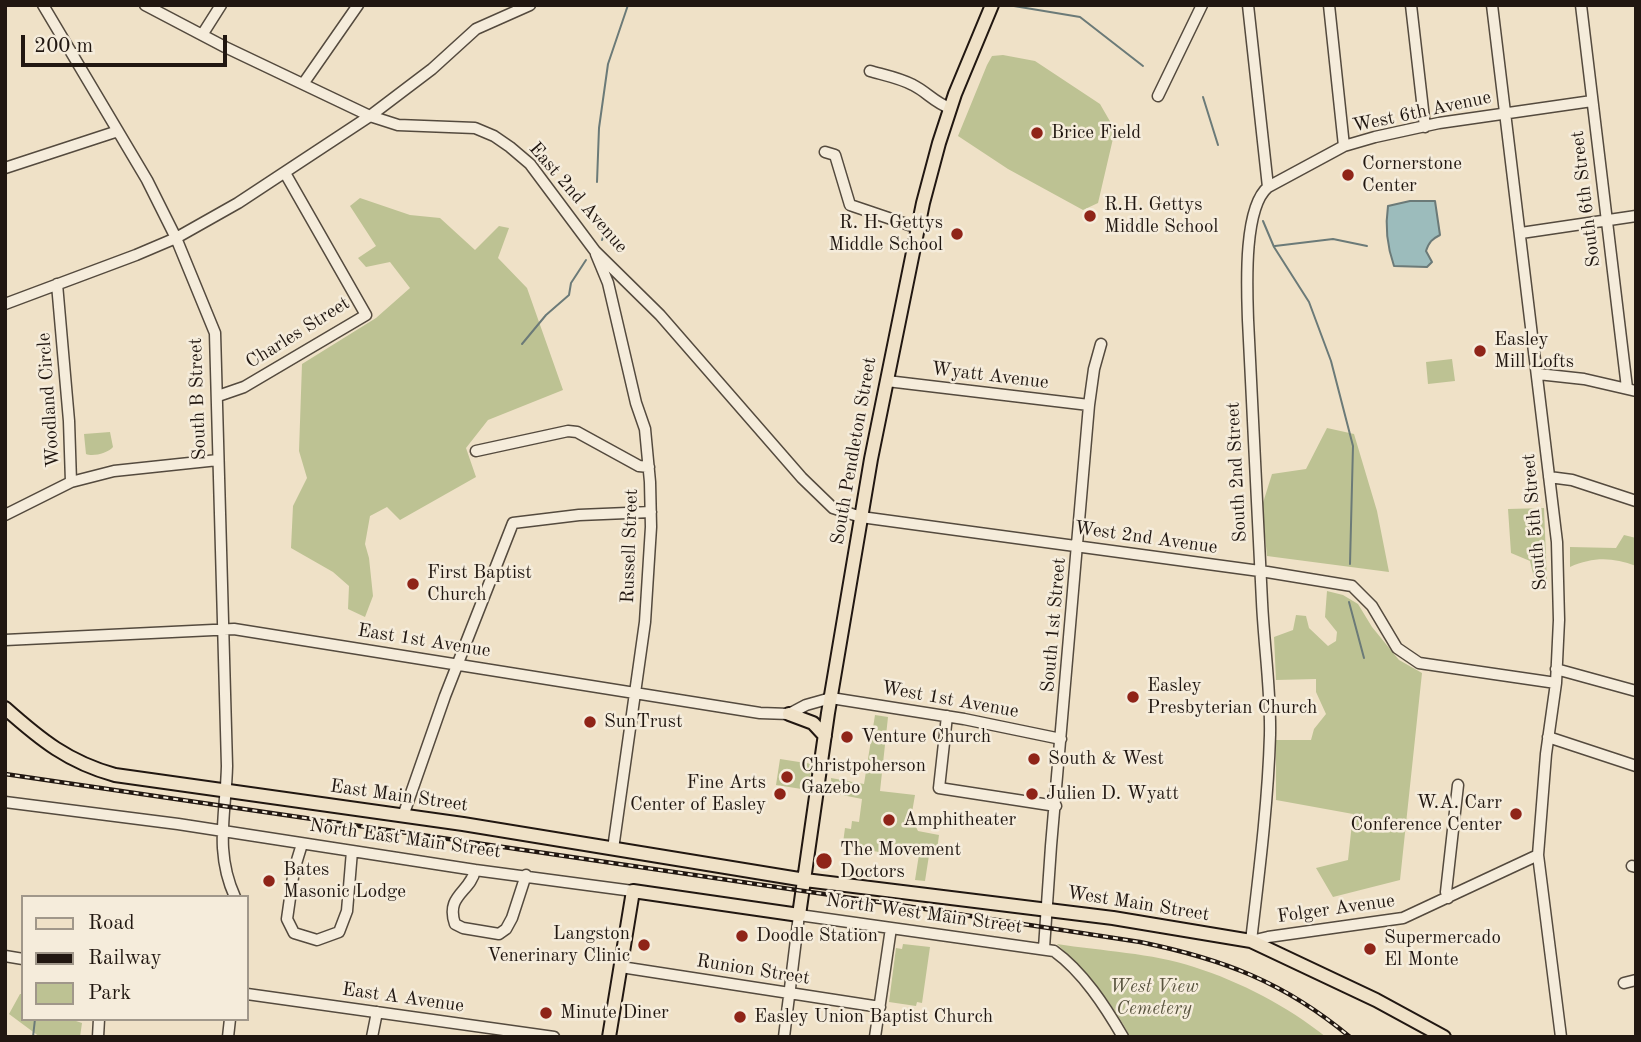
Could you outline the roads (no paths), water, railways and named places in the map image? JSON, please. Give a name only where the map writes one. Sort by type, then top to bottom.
[{"type":"main road","name":"South Pendleton Street","points":[[799,915],[861,517],[918,228],[935,155],[950,108],[992,5]]},
{"type":"main road","name":"East Main Street","points":[[5,708],[50,746],[88,767],[115,775],[403,816],[805,880]]},
{"type":"main road","points":[[789,714],[813,723],[825,736]]},
{"type":"main road","name":"West Main Street","points":[[805,880],[1047,909],[1251,941],[1331,978],[1444,1037]]},
{"type":"main road","points":[[609,1037],[634,891]]},
{"type":"main road","name":"North East Main Street","points":[[634,891],[799,915]]},
{"type":"street","name":"South B Street","points":[[43,5],[147,180],[176,238],[215,332],[227,766],[221,831],[223,859],[234,895]]},
{"type":"street","name":"East 2nd Avenue","points":[[145,5],[370,116],[398,125],[475,128],[494,136],[530,164],[595,251],[660,315],[802,478],[834,508],[861,517]]},
{"type":"street","points":[[202,35],[221,5]]},
{"type":"street","points":[[303,85],[358,5]]},
{"type":"street","points":[[5,304],[176,238],[238,203],[370,116],[432,69],[476,29],[530,5]]},
{"type":"street","points":[[1158,96],[1202,5]]},
{"type":"street","points":[[1248,5],[1268,187]]},
{"type":"street","points":[[1329,5],[1344,146]]},
{"type":"street","points":[[1411,5],[1425,127]]},
{"type":"street","name":"South 5th Street","points":[[1492,5],[1507,112],[1559,570],[1556,683],[1548,737],[1538,855],[1561,1037]]},
{"type":"street","name":"South 6th Street","points":[[1581,5],[1631,390]]},
{"type":"street","points":[[870,71],[908,82],[939,104],[950,108]]},
{"type":"street","name":"West 6th Avenue","points":[[1268,187],[1344,146],[1375,137],[1507,112],[1592,101]]},
{"type":"street","points":[[5,168],[118,131]]},
{"type":"street","points":[[825,152],[835,155],[850,205],[918,228]]},
{"type":"street","name":"Charles Street","points":[[218,396],[244,387],[366,315],[285,173]]},
{"type":"street","name":"South 2nd Street","points":[[1251,941],[1270,734],[1247,277],[1254,217],[1262,193],[1268,187]]},
{"type":"street","points":[[1521,233],[1636,216]]},
{"type":"street","name":"Russell Street","points":[[595,251],[608,283],[636,403],[645,429],[649,467],[650,512],[645,622],[613,849]]},
{"type":"street","name":"Woodland Circle","points":[[5,515],[71,482],[69,421],[57,285]]},
{"type":"street","name":"South 1st Street","points":[[1044,948],[1089,405],[1101,344]]},
{"type":"street","points":[[1538,374],[1584,379],[1631,390]]},
{"type":"street","name":"Wyatt Avenue","points":[[887,380],[1089,405]]},
{"type":"street","points":[[476,451],[578,432],[639,466],[649,467]]},
{"type":"street","points":[[71,482],[114,471],[218,460]]},
{"type":"street","points":[[1549,477],[1573,480],[1636,501]]},
{"type":"street","points":[[403,816],[513,523],[579,515],[650,512]]},
{"type":"street","name":"West 2nd Avenue","points":[[861,517],[1352,586],[1372,606],[1396,648],[1419,663],[1556,683]]},
{"type":"street","name":"East 1st Avenue","points":[[5,640],[234,629],[760,713],[789,714],[806,705],[831,698]]},
{"type":"street","points":[[1556,670],[1636,691]]},
{"type":"street","name":"West 1st Avenue","points":[[831,698],[947,716],[1062,739]]},
{"type":"street","points":[[947,716],[939,788],[1056,806]]},
{"type":"street","points":[[1548,737],[1636,766]]},
{"type":"street","points":[[1448,898],[1446,892],[1458,785]]},
{"type":"street","name":"North East Main Street","points":[[5,802],[634,891]]},
{"type":"street","points":[[302,844],[294,870],[287,919],[294,933],[317,940],[339,932],[347,911],[352,851]]},
{"type":"street","name":"Folger Avenue","points":[[1251,941],[1268,936],[1403,918],[1538,855]]},
{"type":"street","points":[[475,870],[474,876],[454,903],[452,915],[455,924],[463,928],[499,934],[506,929],[512,918],[526,875]]},
{"type":"street","points":[[784,1037],[799,915]]},
{"type":"street","name":"North West Main Street","points":[[799,915],[1044,948]]},
{"type":"street","points":[[875,1037],[891,928]]},
{"type":"street","points":[[1044,948],[1065,959],[1088,985],[1123,1037]]},
{"type":"street","name":"Runion Street","points":[[621,967],[880,1007]]},
{"type":"street","points":[[1624,984],[1636,980]]},
{"type":"street","name":"East A Avenue","points":[[248,994],[554,1037]]},
{"type":"street","points":[[373,1037],[377,1012]]},
{"type":"water","points":[[1410,201],[1435,201],[1440,235],[1431,241],[1427,248],[1432,262],[1427,267],[1394,266],[1387,236],[1388,206]]},
{"type":"waterway","points":[[597,182],[599,128],[608,64],[628,5]]},
{"type":"waterway","points":[[1014,6],[1080,17],[1143,66]]},
{"type":"waterway","points":[[1203,97],[1218,145]]},
{"type":"waterway","points":[[602,220],[605,231],[602,240]]},
{"type":"waterway","points":[[1263,221],[1274,247],[1309,302],[1331,361],[1353,446],[1350,564]]},
{"type":"waterway","points":[[1275,246],[1333,239],[1367,246]]},
{"type":"waterway","points":[[522,344],[546,315],[569,295],[571,283],[586,260]]},
{"type":"waterway","points":[[1349,602],[1364,658]]},
{"type":"waterway","points":[[33,1037],[35,1021]]},
{"type":"railway","points":[[5,774],[1140,942],[1199,956],[1251,975],[1301,1001],[1350,1037]]},
{"type":"place","name":"Brice Field","points":[[1037,133]]},
{"type":"place","name":"Cornerstone Center","points":[[1348,175]]},
{"type":"place","name":"R.H. Gettys Middle School","points":[[1090,216]]},
{"type":"place","name":"R. H. Gettys Middle School","points":[[957,234]]},
{"type":"place","name":"Easley Mill Lofts","points":[[1480,351]]},
{"type":"place","name":"First Baptist Church","points":[[413,584]]},
{"type":"place","name":"Easley Presbyterian Church","points":[[1133,697]]},
{"type":"place","name":"SunTrust","points":[[590,722]]},
{"type":"place","name":"Venture Church","points":[[847,737]]},
{"type":"place","name":"South & West","points":[[1034,759]]},
{"type":"place","name":"Christpoherson Gazebo","points":[[787,777]]},
{"type":"place","name":"Fine Arts Center of Easley","points":[[780,794]]},
{"type":"place","name":"Julien D. Wyatt","points":[[1032,794]]},
{"type":"place","name":"W.A. Carr Conference Center","points":[[1516,814]]},
{"type":"place","name":"Amphitheater","points":[[889,820]]},
{"type":"place","name":"The Movement Doctors","points":[[824,861]]},
{"type":"place","name":"Bates Masonic Lodge","points":[[269,881]]},
{"type":"place","name":"Doodle Station","points":[[742,936]]},
{"type":"place","name":"Langston Venerinary Clinic","points":[[644,945]]},
{"type":"place","name":"Supermercado El Monte","points":[[1370,949]]},
{"type":"place","name":"Minute Diner","points":[[546,1013]]},
{"type":"place","name":"Easley Union Baptist Church","points":[[740,1017]]},
{"type":"park label","name":"West View Cemetery","points":[[1154,998]]}]
